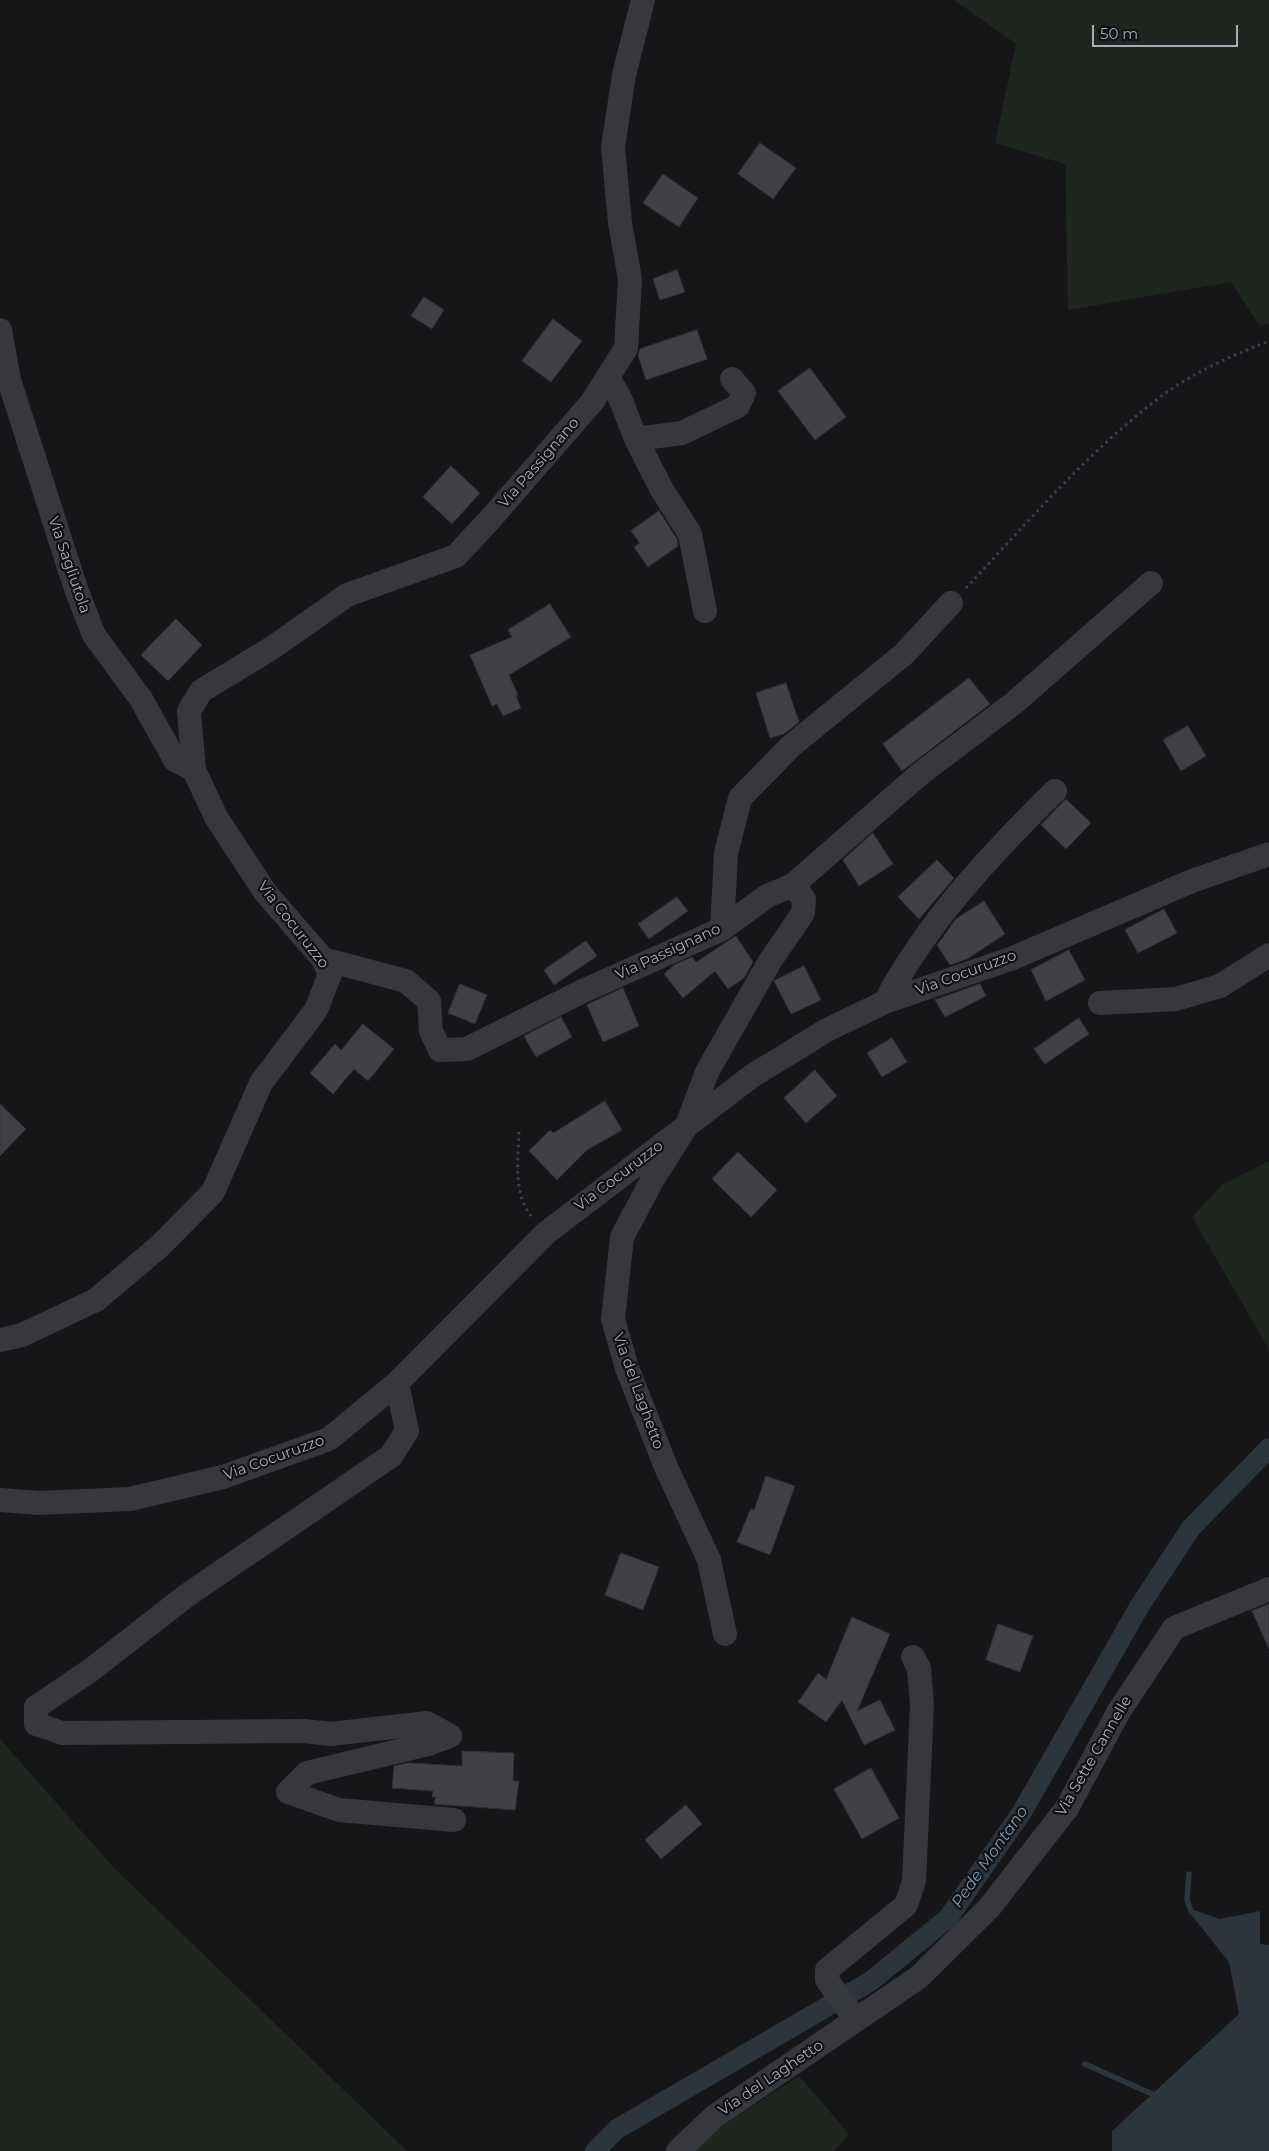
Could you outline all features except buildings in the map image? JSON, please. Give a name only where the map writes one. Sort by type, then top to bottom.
[{"type":"street","name":"Via Passignano","points":[[194,770],[189,711],[201,691],[272,648],[347,595],[456,556],[592,402],[626,348],[630,279],[620,223],[613,147],[624,75],[643,0]]},
{"type":"street","name":"Via Sagliutola","points":[[0,330],[9,380],[70,570],[94,635],[141,699],[175,760],[194,770]]},
{"type":"street","points":[[608,376],[620,398],[636,439],[661,488],[690,534],[705,611]]},
{"type":"street","points":[[636,439],[682,433],[738,406],[744,393],[732,379]]},
{"type":"street","name":"Via Passignano","points":[[323,959],[406,981],[429,1000],[431,1031],[440,1050],[467,1049],[583,991],[722,929],[768,896],[793,885],[920,774],[1014,703],[1151,583]]},
{"type":"street","points":[[722,929],[726,853],[740,798],[792,746],[904,654],[952,603]]},
{"type":"street","name":"Via Cocuruzzo","points":[[0,1340],[22,1335],[96,1300],[161,1245],[213,1192],[261,1083],[316,1010],[330,974],[323,959],[265,892],[216,817],[194,770]]},
{"type":"street","points":[[885,1002],[900,973],[931,927],[1013,833],[1055,791]]},
{"type":"street","name":"Via Cocuruzzo","points":[[0,1500],[39,1504],[130,1499],[223,1477],[329,1439],[397,1383],[546,1233],[752,1076],[827,1030],[885,1002],[1013,958],[1192,881],[1269,854]]},
{"type":"street","points":[[687,1125],[707,1072],[770,961],[804,913],[804,899],[793,885]]},
{"type":"street","points":[[1100,1003],[1176,999],[1220,986],[1269,955]]},
{"type":"street","name":"Via del Laghetto","points":[[687,1125],[654,1177],[622,1237],[613,1319],[627,1368],[666,1467],[709,1560],[725,1634]]},
{"type":"street","points":[[397,1383],[407,1431],[391,1456],[186,1596],[91,1670],[36,1708],[36,1724],[62,1733],[304,1731],[331,1734],[426,1723],[450,1736],[428,1744],[307,1773],[288,1792],[339,1810],[454,1820]]},
{"type":"street","name":"Via Sette Cannelle","points":[[858,2015],[919,1977],[990,1908],[1066,1808],[1119,1711],[1174,1628],[1269,1589]]},
{"type":"street","points":[[858,2015],[827,1980],[827,1970],[906,1905],[914,1881],[922,1705],[919,1668],[913,1657]]},
{"type":"street","name":"Via del Laghetto","points":[[678,2151],[716,2116],[858,2015]]},
{"type":"path","points":[[952,603],[1103,445],[1156,400],[1217,362],[1269,340]]},
{"type":"path","points":[[519,1132],[518,1174],[524,1209],[546,1233]]},
{"type":"shaded area","points":[[954,0],[1269,0],[1269,324],[1259,325],[1231,282],[1068,310],[1065,164],[995,143],[1016,44]]},
{"type":"shaded area","points":[[1269,1161],[1269,1349],[1192,1217],[1222,1185]]},
{"type":"shaded area","points":[[0,1739],[115,1869],[407,2151],[0,2151]]},
{"type":"shaded area","points":[[1194,1910],[1220,1919],[1260,1911],[1260,1944],[1269,1945],[1269,2151],[1112,2151],[1112,2131],[1239,2014],[1229,1962],[1189,1912]]},
{"type":"shaded area","points":[[799,2076],[849,2134],[834,2151],[694,2151],[709,2135]]},
{"type":"waterway","name":"Pede Montano","points":[[595,2151],[617,2129],[871,1981],[948,1918],[1022,1812],[1139,1607],[1191,1528],[1269,1448]]},
{"type":"waterway","points":[[1189,1874],[1187,1900],[1191,1911]]},
{"type":"waterway","points":[[1085,2064],[1152,2094]]}]
